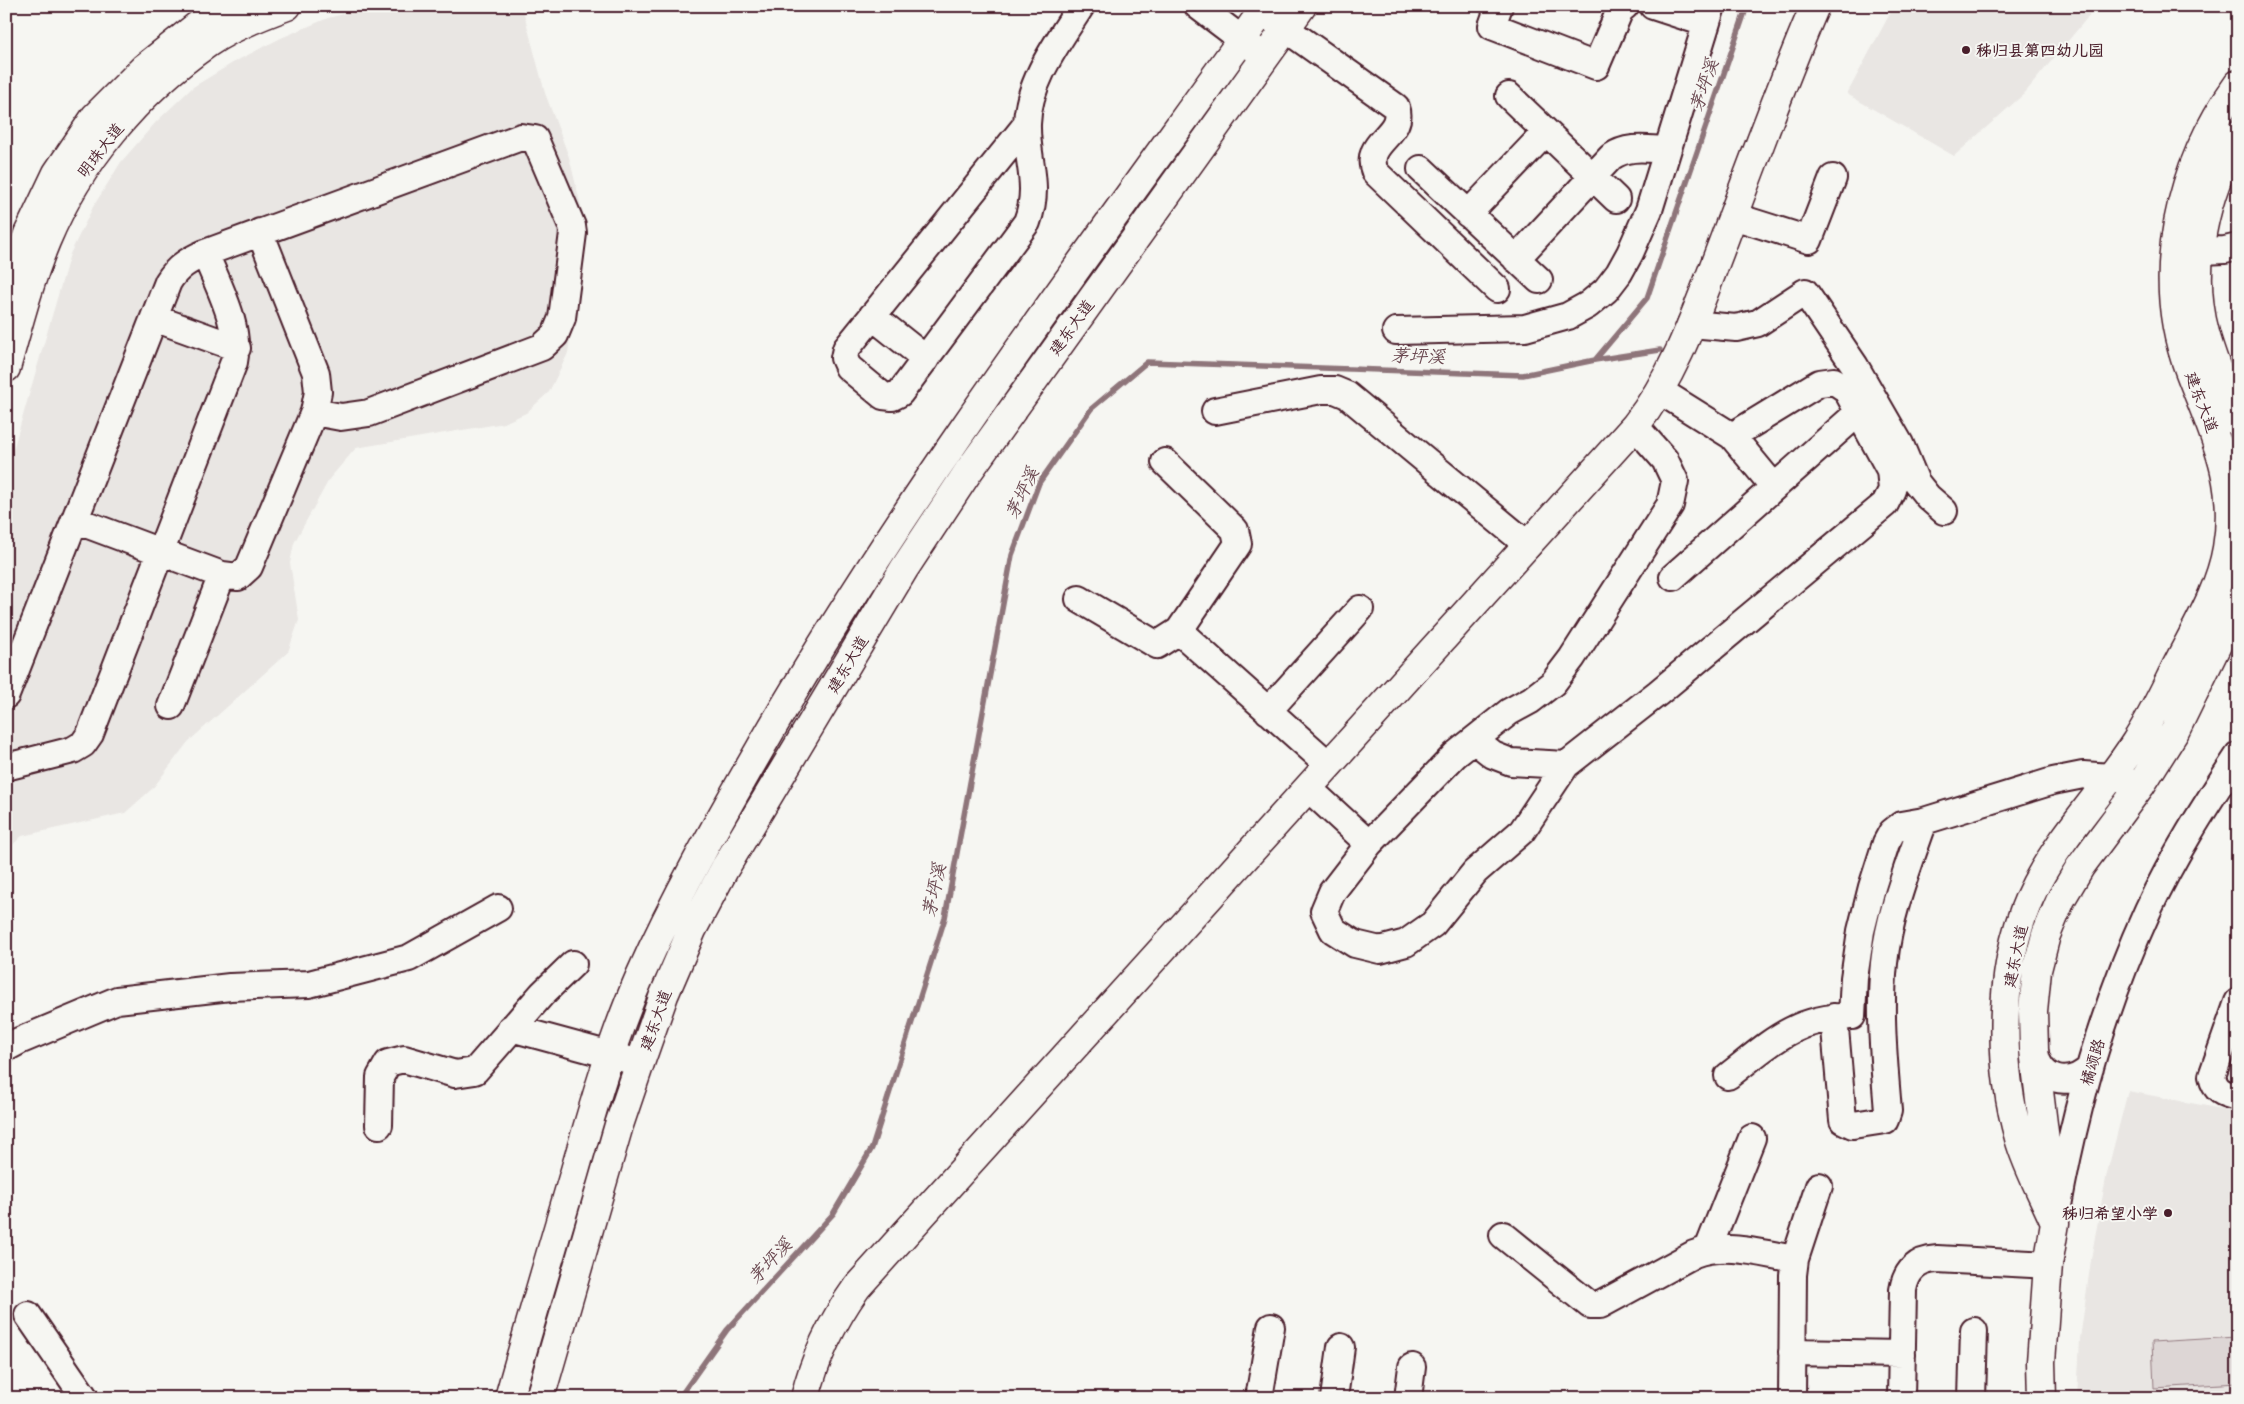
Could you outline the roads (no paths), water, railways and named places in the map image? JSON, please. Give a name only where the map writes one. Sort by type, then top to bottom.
[{"type":"main road","name":"明珠大道","points":[[6,299],[28,234],[57,173],[95,117],[144,68],[197,26],[235,6]]},
{"type":"main road","name":"明珠大道","points":[[6,368],[46,240],[76,182],[113,130],[159,82],[210,42],[268,13],[287,6]]},
{"type":"main road","name":"建东大道","points":[[540,1398],[619,1125],[640,1062],[664,995],[692,930],[712,892],[904,569],[968,472],[1302,6]]},
{"type":"main road","points":[[805,1398],[822,1344],[838,1314],[857,1287],[1636,426],[1654,403],[1691,324],[1814,6]]},
{"type":"main road","name":"建东大道","points":[[509,1398],[610,1054],[638,980],[671,908],[702,849],[818,650],[879,553],[944,456],[1264,9]]},
{"type":"main road","name":"建东大道","points":[[2238,84],[2220,110],[2194,164],[2184,192],[2187,251],[2198,278],[2204,331],[2238,422]]},
{"type":"main road","name":"建东大道","points":[[2055,1223],[2019,1140],[2011,1097],[2006,1053],[2005,1009],[2010,965],[2020,924],[2036,885],[2078,819],[2111,777],[2152,714],[2209,602],[2220,576],[2227,550],[2230,522],[2230,494],[2226,467],[2180,341],[2174,311],[2172,282],[2210,199],[2218,174],[2238,134]]},
{"type":"main road","name":"建东大道","points":[[2055,1223],[2034,1050],[2033,1011],[2037,970],[2046,935],[2061,899],[2080,867],[2140,785],[2176,731],[2238,602]]},
{"type":"main road","name":"橘颂路","points":[[2042,1398],[2041,1362],[2048,1266],[2055,1223]]},
{"type":"street","points":[[1027,124],[846,349],[844,358],[848,367],[883,396],[892,398],[900,393],[1027,222],[1033,206],[1035,190],[1027,124],[1035,89],[1042,72],[1081,6]]},
{"type":"street","points":[[1198,6],[1265,57]]},
{"type":"street","points":[[1499,6],[1492,26],[1596,66],[1620,10],[1625,6]]},
{"type":"street","points":[[1396,332],[1525,328],[1568,316],[1588,305],[1606,290],[1619,273],[1630,253],[1649,210],[1708,15],[1653,6]]},
{"type":"street","points":[[1264,9],[1286,29],[1396,107],[1399,115],[1397,123],[1373,155],[1372,164],[1375,172],[1498,289]]},
{"type":"street","points":[[1508,96],[1616,199]]},
{"type":"street","points":[[1468,214],[1546,132]]},
{"type":"street","points":[[6,695],[154,318],[174,272],[183,264],[205,253],[260,232],[526,136],[535,139],[539,143],[572,226],[573,241],[562,318],[550,342],[542,347],[369,413],[341,417],[314,412]]},
{"type":"street","points":[[1516,258],[1610,157],[1620,150],[1667,150]]},
{"type":"street","points":[[1420,169],[1539,280]]},
{"type":"street","points":[[1733,216],[1808,240],[1833,178]]},
{"type":"street","points":[[75,520],[222,575],[238,577],[249,567],[314,412],[318,392],[316,373],[260,232]]},
{"type":"street","points":[[2187,251],[2225,250],[2238,247]]},
{"type":"street","points":[[6,767],[73,750],[83,744],[90,734],[161,552],[234,362],[237,348],[236,332],[205,253]]},
{"type":"street","points":[[1691,324],[1736,328],[1758,323],[1804,292],[1860,375],[1900,444],[1916,482],[1928,497],[1944,511]]},
{"type":"street","points":[[872,316],[926,359]]},
{"type":"street","points":[[154,318],[237,348]]},
{"type":"street","points":[[1636,426],[1666,460],[1675,481],[1670,505],[1572,658],[1553,683],[1531,700],[1509,712],[1455,755],[1369,844],[1332,892],[1324,911],[1333,930],[1354,944],[1380,950],[1406,943],[1433,924],[1475,872],[1522,831],[1566,765],[1658,693],[1885,504],[1892,490],[1890,470],[1846,389],[1834,381],[1820,383],[1732,436]]},
{"type":"street","points":[[1215,411],[1321,390],[1335,390],[1347,395],[1528,545]]},
{"type":"street","points":[[1660,390],[1732,436],[1774,487]]},
{"type":"street","points":[[1673,577],[1859,412]]},
{"type":"street","points":[[1079,599],[1157,645],[1179,631],[1238,544],[1235,530],[1165,462]]},
{"type":"street","points":[[171,706],[222,575]]},
{"type":"street","points":[[1268,711],[1360,609]]},
{"type":"street","points":[[1179,631],[1329,765]]},
{"type":"street","points":[[1474,740],[1493,755],[1510,762],[1566,765]]},
{"type":"street","name":"橘颂路","points":[[2055,1223],[2062,1181],[2090,1068],[2110,1000],[2149,910],[2193,824],[2238,756]]},
{"type":"street","points":[[1510,762],[1531,781],[1537,794],[1539,807]]},
{"type":"street","points":[[1924,821],[1890,925],[1884,962],[1881,1015],[1888,1111],[1885,1120],[1853,1125],[1843,1120],[1843,1017],[1854,978],[1861,931],[1872,887],[1886,843],[1892,832],[1901,825],[1924,821],[2053,781],[2083,775],[2111,777],[2140,785]]},
{"type":"street","points":[[1308,788],[1369,844]]},
{"type":"street","points":[[6,1048],[117,1000],[230,987],[309,984],[409,958],[498,908]]},
{"type":"street","points":[[379,1125],[380,1077],[388,1062],[404,1059],[455,1074],[475,1071],[511,1028],[573,964]]},
{"type":"street","points":[[2238,1002],[2212,1076],[2213,1085],[2219,1091],[2238,1097]]},
{"type":"street","points":[[1728,1076],[1790,1030],[1812,1021],[1881,1015]]},
{"type":"street","points":[[511,1028],[640,1062]]},
{"type":"street","points":[[2034,1050],[2036,1061],[2041,1069],[2048,1076],[2056,1079],[2074,1078],[2090,1068]]},
{"type":"street","points":[[1708,1249],[1752,1138]]},
{"type":"street","points":[[1792,1398],[1793,1275],[1796,1259],[1819,1186]]},
{"type":"street","points":[[1503,1235],[1590,1305],[1600,1305],[1694,1254],[1708,1249],[1722,1248],[1796,1259]]},
{"type":"street","points":[[1901,1398],[1904,1284],[1910,1271],[1919,1263],[1938,1259],[2048,1266]]},
{"type":"street","points":[[28,1315],[85,1398]]},
{"type":"street","points":[[1259,1398],[1271,1327]]},
{"type":"street","points":[[1972,1398],[1974,1331]]},
{"type":"street","points":[[1334,1398],[1341,1347]]},
{"type":"street","points":[[1792,1352],[1902,1354]]},
{"type":"street","points":[[1408,1398],[1412,1367]]},
{"type":"waterway","name":"茅坪溪","points":[[679,1398],[727,1330],[833,1214],[872,1148],[945,918],[1012,555],[1039,483],[1091,409],[1147,362],[1523,375],[1595,360],[1647,298],[1747,6]]},
{"type":"waterway","points":[[1595,360],[1660,350]]},
{"type":"place","name":"秭归县第四幼儿园","points":[[1966,50]]},
{"type":"place","name":"秭归希望小学","points":[[2168,1213]]}]
